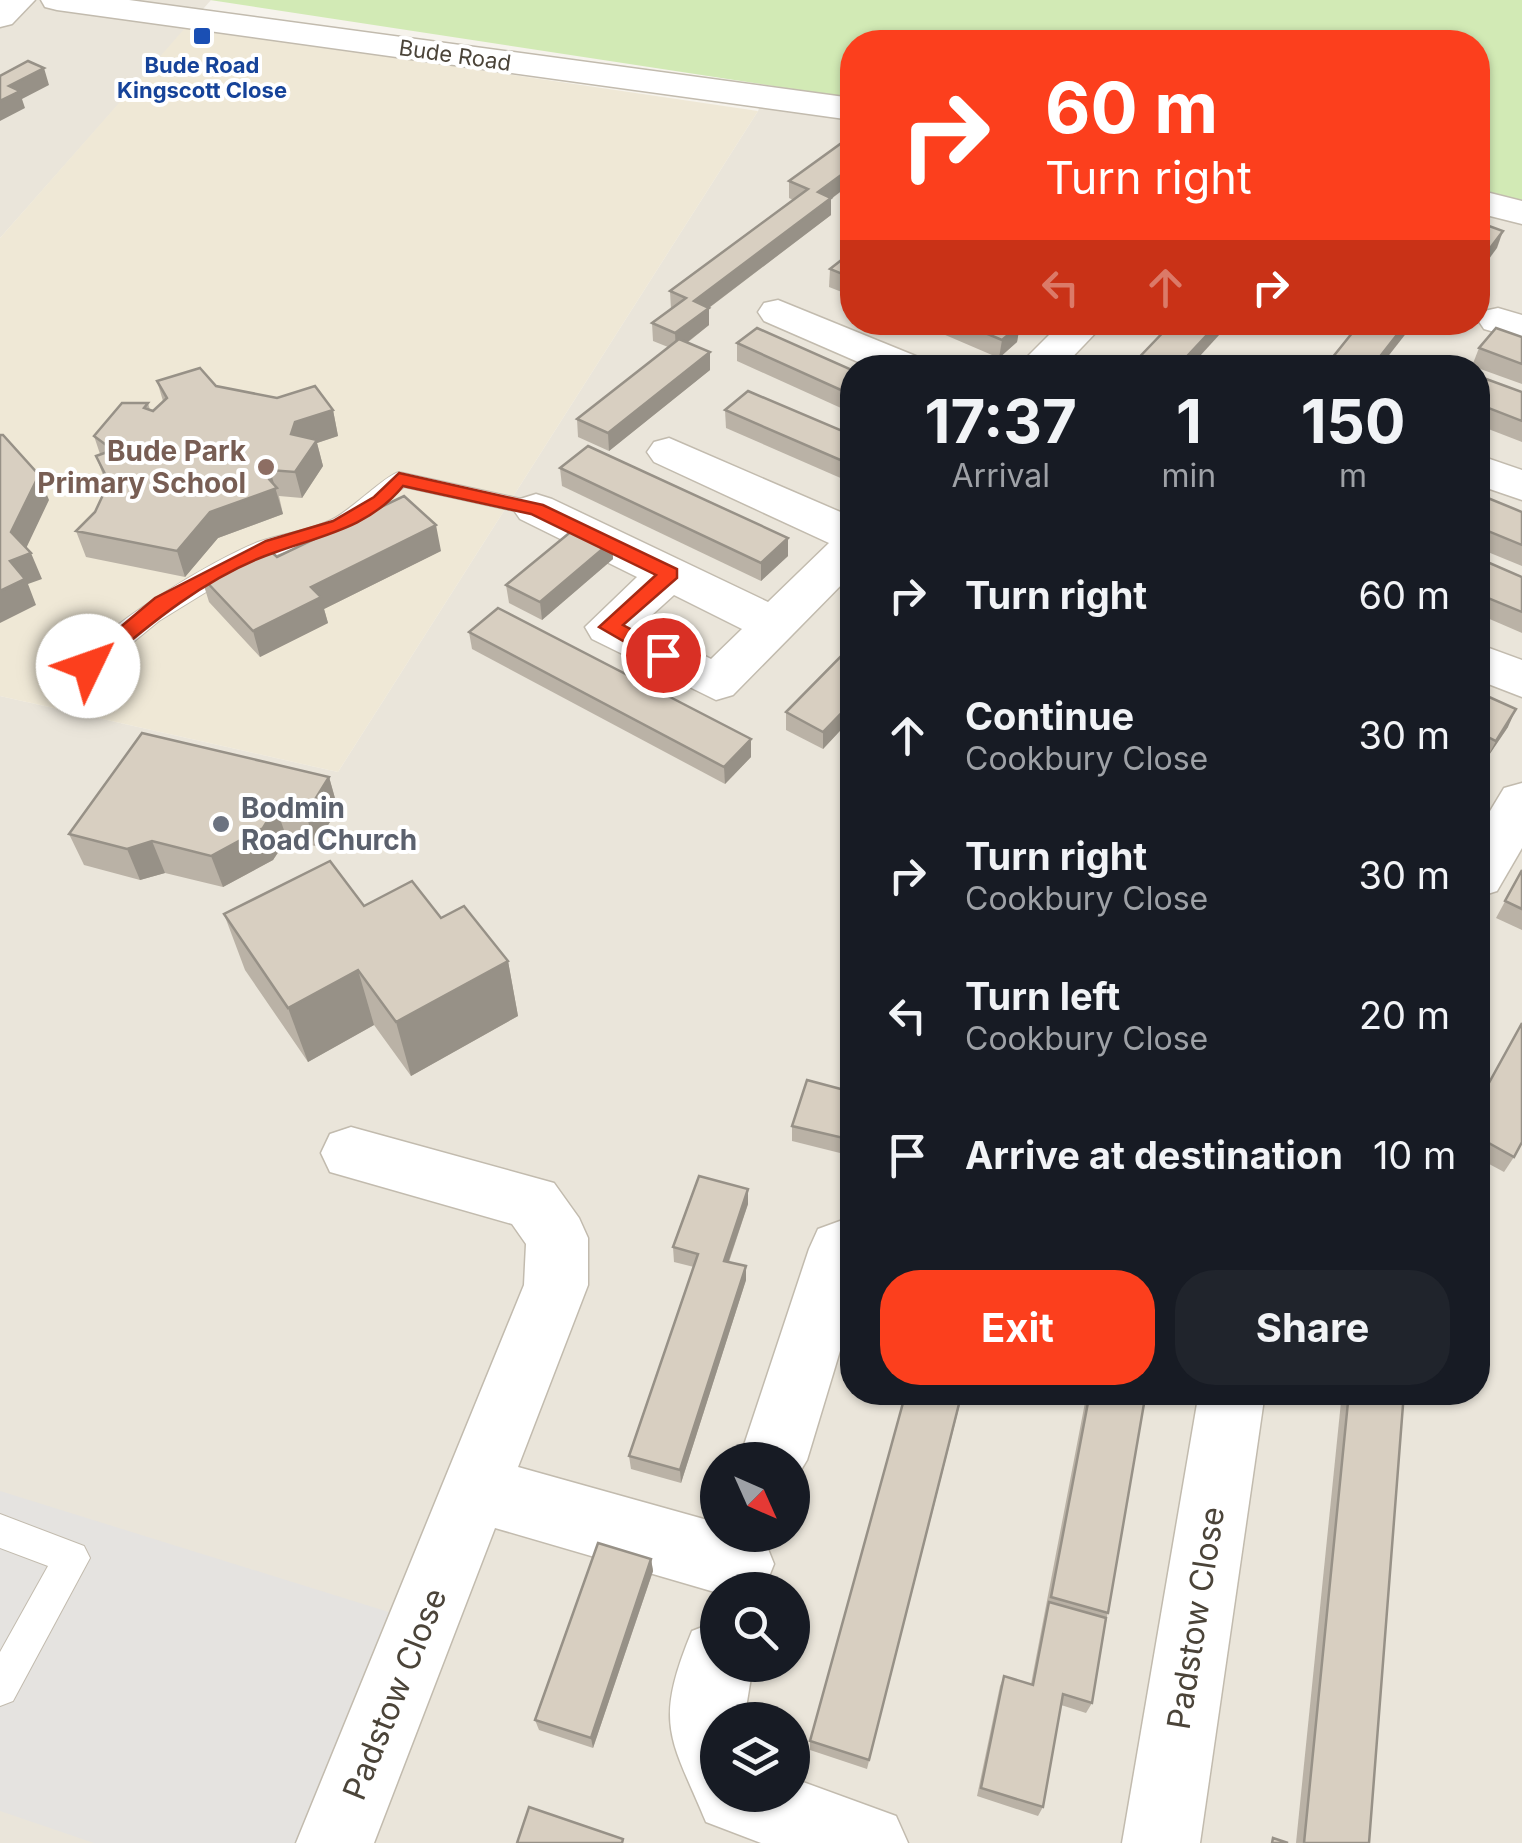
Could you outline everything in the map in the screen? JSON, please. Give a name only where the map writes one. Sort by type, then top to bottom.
[{"type":"street","points":[[0,18],[19,0]]},
{"type":"street","name":"Bude Road","points":[[58,0],[840,107]]},
{"type":"street","points":[[1490,204],[1522,213]]},
{"type":"street","points":[[778,312],[878,355]]},
{"type":"street","points":[[1050,355],[1072,335]]},
{"type":"street","points":[[669,452],[840,530]]},
{"type":"street","points":[[1490,474],[1522,486]]},
{"type":"street","points":[[536,509],[775,624]]},
{"type":"street","points":[[670,573],[609,627],[716,683],[840,559]]},
{"type":"street","points":[[1490,667],[1522,680]]},
{"type":"street","points":[[1490,859],[1518,819]]},
{"type":"street","name":"Padstow Close","points":[[335,1843],[556,1284],[557,1238],[532,1202],[351,1153]]},
{"type":"street","points":[[778,1442],[840,1249]]},
{"type":"street","name":"Padstow Close","points":[[1161,1843],[1230,1405]]},
{"type":"street","points":[[478,1489],[740,1563]]},
{"type":"street","points":[[782,1812],[869,1843]]},
{"type":"lane","points":[[88,666],[162,603],[272,545],[294,543],[340,525],[381,501],[399,479],[536,509]]},
{"type":"lane","points":[[0,1531],[72,1558],[0,1688]]},
{"type":"shaded area","points":[[0,0],[211,0],[0,238]]},
{"type":"shaded area","name":"Bude Park Primary School","points":[[186,27],[758,111],[338,772],[0,696],[0,238]]},
{"type":"shaded area","points":[[769,86],[840,96],[840,335],[1490,335],[1490,193],[1522,200],[1522,1843],[0,1843],[0,696],[338,772],[758,111]]},
{"type":"shaded area","points":[[0,1491],[395,1614],[299,1843],[94,1843],[0,1811]]},
{"type":"green space","points":[[210,0],[1522,0],[1522,200],[1490,193],[1490,30],[840,30],[840,96]]},
{"type":"building","points":[[28,61],[44,68],[9,86],[20,91],[0,101],[0,76]]},
{"type":"building","points":[[840,144],[840,176],[818,192],[831,198],[694,301],[709,308],[675,333],[652,323],[686,298],[670,291],[808,189],[789,181]]},
{"type":"building","points":[[1490,226],[1503,231],[1490,248]]},
{"type":"building","points":[[757,328],[840,365],[840,390],[737,343]]},
{"type":"building","points":[[1496,328],[1522,337],[1522,364],[1479,348]]},
{"type":"building","points":[[1161,335],[1207,335],[1188,355],[1141,355]]},
{"type":"building","points":[[1351,335],[1397,335],[1381,355],[1334,355]]},
{"type":"building","points":[[679,339],[710,352],[608,433],[577,419]]},
{"type":"building","points":[[200,368],[216,386],[277,398],[315,386],[333,410],[295,422],[291,434],[317,440],[295,472],[270,470],[269,479],[277,488],[210,512],[177,551],[76,531],[95,512],[109,482],[96,456],[113,450],[94,436],[122,403],[148,403],[144,408],[153,411],[167,398],[157,381]]},
{"type":"building","points":[[1490,380],[1522,392],[1522,421],[1490,409]]},
{"type":"building","points":[[748,391],[840,430],[840,460],[725,410]]},
{"type":"building","points":[[0,435],[39,475],[11,532],[31,553],[10,561],[25,579],[0,591]]},
{"type":"building","points":[[588,446],[788,538],[761,563],[560,468]]},
{"type":"building","points":[[404,496],[436,525],[311,587],[321,597],[253,631],[201,576],[265,546],[277,557]]},
{"type":"building","points":[[1490,499],[1522,512],[1522,545],[1490,532]]},
{"type":"building","points":[[579,525],[612,541],[540,602],[506,585]]},
{"type":"building","points":[[1490,563],[1522,577],[1522,612],[1490,599]]},
{"type":"building","points":[[498,608],[751,739],[724,767],[469,632]]},
{"type":"building","points":[[840,657],[840,714],[823,732],[786,712]]},
{"type":"building","points":[[1490,697],[1516,709],[1496,741],[1490,738]]},
{"type":"building","points":[[142,733],[329,777],[306,814],[276,807],[263,828],[211,856],[152,841],[127,849],[69,834]]},
{"type":"building","points":[[330,861],[364,906],[412,881],[441,918],[464,906],[508,961],[396,1022],[358,970],[288,1008],[224,914]]},
{"type":"building","points":[[1522,870],[1522,909],[1505,901]]},
{"type":"building","points":[[1522,1023],[1522,1142],[1514,1157],[1490,1144],[1490,1081]]},
{"type":"building","points":[[807,1080],[840,1089],[840,1137],[792,1126]]},
{"type":"building","points":[[699,1176],[748,1189],[724,1261],[746,1266],[680,1470],[629,1456],[698,1254],[673,1247]]},
{"type":"building","points":[[902,1405],[959,1405],[869,1760],[810,1741]]},
{"type":"building","points":[[1088,1405],[1144,1405],[1108,1613],[1051,1597]]},
{"type":"building","points":[[1348,1405],[1403,1405],[1369,1843],[1304,1843]]},
{"type":"building","points":[[598,1543],[651,1559],[591,1738],[535,1720]]},
{"type":"building","points":[[1049,1602],[1106,1618],[1092,1703],[1063,1694],[1043,1807],[981,1788],[1004,1676],[1033,1685]]},
{"type":"building","points":[[529,1807],[623,1839],[622,1843],[517,1843]]},
{"type":"place","name":"Bude Road Kingscott Close","points":[[202,36]]},
{"type":"place","name":"Bude Park Primary School","points":[[266,467]]},
{"type":"place","name":"Bodmin Road Church","points":[[221,824]]},
{"type":"route","points":[[88,666],[162,603],[272,545],[294,543],[340,525],[381,501],[399,479],[536,509],[670,573],[609,627],[663,655]]}]
